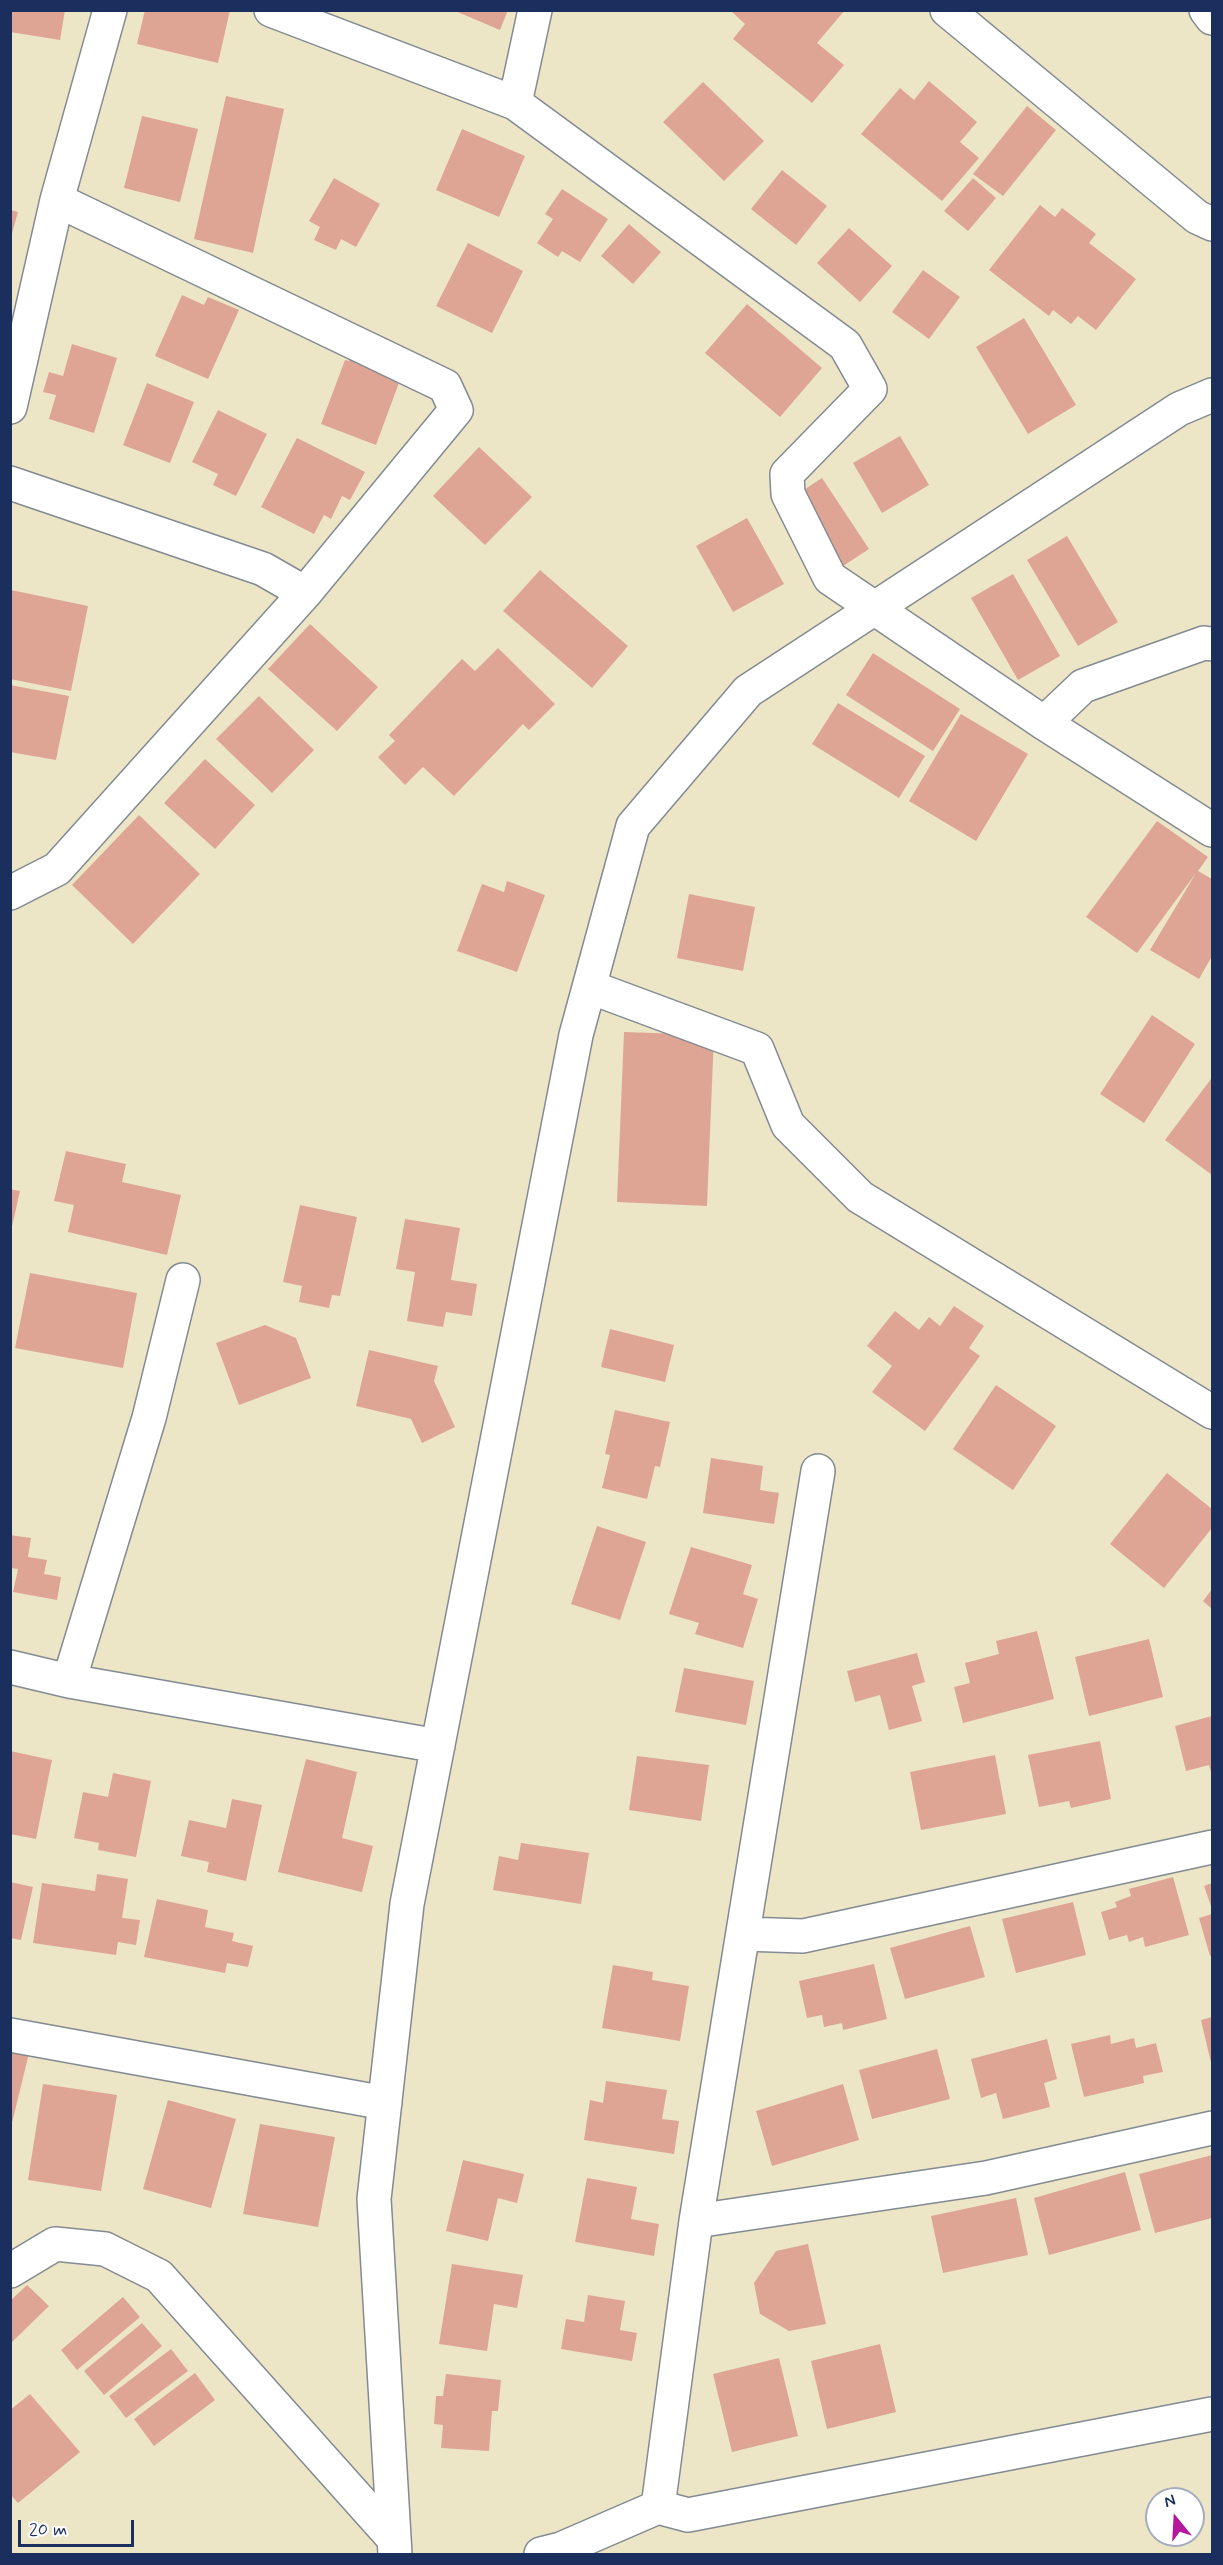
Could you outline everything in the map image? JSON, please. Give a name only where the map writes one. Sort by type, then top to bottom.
[{"type":"street","points":[[10,407],[57,200],[110,10]]},
{"type":"street","points":[[271,10],[514,103],[845,345],[870,389],[787,474],[788,495],[831,578],[873,609],[1044,723],[1212,830]]},
{"type":"street","points":[[514,103],[535,10]]},
{"type":"street","points":[[947,10],[1197,217],[1212,224]]},
{"type":"street","points":[[1206,10],[1212,18]]},
{"type":"street","points":[[10,893],[57,869],[305,593],[456,410],[445,386],[57,200]]},
{"type":"street","points":[[394,2547],[374,2199],[407,1904],[576,1035],[633,826],[748,691],[1179,409],[1212,395]]},
{"type":"street","points":[[10,483],[263,568],[305,593]]},
{"type":"street","points":[[1044,723],[1083,686],[1204,643],[1212,644]]},
{"type":"street","points":[[590,987],[757,1049],[788,1125],[860,1197],[1212,1412]]},
{"type":"street","points":[[69,1681],[149,1418],[183,1280]]},
{"type":"street","points":[[658,2507],[696,2221],[818,1472]]},
{"type":"street","points":[[10,1667],[69,1681],[438,1746]]},
{"type":"street","points":[[744,1934],[804,1936],[1212,1847]]},
{"type":"street","points":[[10,2035],[385,2103]]},
{"type":"street","points":[[696,2221],[986,2178],[1212,2128]]},
{"type":"street","points":[[10,2271],[55,2244],[105,2248],[159,2276],[394,2547]]},
{"type":"street","points":[[541,2554],[561,2549],[658,2507],[688,2515],[1212,2414]]},
{"type":"building","points":[[10,10],[65,10],[60,40],[10,32]]},
{"type":"building","points":[[145,10],[230,10],[218,63],[137,44]]},
{"type":"building","points":[[453,10],[508,10],[500,30]]},
{"type":"building","points":[[730,10],[845,10],[817,43],[844,65],[812,103],[733,39],[745,24]]},
{"type":"building","points":[[929,81],[977,122],[960,142],[979,158],[942,201],[861,134],[900,88],[914,100]]},
{"type":"building","points":[[703,82],[764,141],[724,181],[663,122]]},
{"type":"building","points":[[226,96],[284,109],[253,253],[194,239]]},
{"type":"building","points":[[1027,106],[1056,130],[1003,196],[973,174]]},
{"type":"building","points":[[142,116],[198,129],[180,202],[124,188]]},
{"type":"building","points":[[462,129],[525,156],[499,217],[436,190]]},
{"type":"building","points":[[782,170],[827,206],[796,245],[751,209]]},
{"type":"building","points":[[334,178],[380,204],[356,247],[341,239],[336,250],[314,240],[320,227],[309,221]]},
{"type":"building","points":[[973,178],[996,198],[968,231],[944,211]]},
{"type":"building","points":[[562,189],[608,219],[580,262],[562,251],[558,257],[537,243],[553,219],[545,214]]},
{"type":"building","points":[[1040,205],[1055,217],[1062,208],[1096,234],[1089,243],[1136,279],[1096,330],[1078,316],[1071,324],[1053,310],[1049,316],[989,270]]},
{"type":"building","points":[[10,210],[18,212],[11,237],[10,237]]},
{"type":"building","points":[[629,224],[661,252],[633,284],[601,256]]},
{"type":"building","points":[[849,228],[892,266],[860,302],[817,263]]},
{"type":"building","points":[[468,243],[523,271],[492,333],[436,306]]},
{"type":"building","points":[[923,270],[960,297],[929,339],[892,312]]},
{"type":"building","points":[[182,295],[204,305],[208,297],[239,310],[208,379],[155,356]]},
{"type":"building","points":[[747,304],[822,368],[780,417],[705,353]]},
{"type":"building","points":[[1024,318],[1076,405],[1028,434],[976,347]]},
{"type":"building","points":[[72,344],[117,358],[94,433],[49,419],[56,395],[43,392],[49,372],[63,376]]},
{"type":"building","points":[[355,346],[377,355],[372,370],[400,380],[376,445],[321,424],[345,360],[349,361]]},
{"type":"building","points":[[147,383],[194,402],[170,463],[123,445]]},
{"type":"building","points":[[218,410],[267,434],[236,496],[213,485],[218,474],[192,462]]},
{"type":"building","points":[[900,436],[929,485],[882,513],[853,463]]},
{"type":"building","points":[[297,438],[365,472],[350,500],[342,496],[331,519],[324,515],[314,534],[261,507]]},
{"type":"building","points":[[479,447],[532,497],[485,545],[433,496]]},
{"type":"building","points":[[822,478],[869,549],[840,568],[793,497]]},
{"type":"building","points":[[747,518],[784,584],[733,612],[696,546]]},
{"type":"building","points":[[1067,536],[1118,622],[1078,646],[1027,560]]},
{"type":"building","points":[[540,570],[628,646],[592,688],[503,611]]},
{"type":"building","points":[[1013,574],[1060,656],[1018,680],[971,598]]},
{"type":"building","points":[[11,590],[88,606],[71,691],[10,679]]},
{"type":"building","points":[[310,624],[378,687],[337,731],[268,669]]},
{"type":"building","points":[[498,648],[555,704],[529,730],[523,724],[454,796],[423,767],[405,785],[378,757],[395,741],[389,735],[462,659],[475,671]]},
{"type":"building","points":[[873,653],[960,709],[933,751],[846,695]]},
{"type":"building","points":[[10,685],[69,696],[56,760],[10,752]]},
{"type":"building","points":[[259,696],[314,750],[272,793],[216,739]]},
{"type":"building","points":[[838,703],[925,756],[899,798],[812,744]]},
{"type":"building","points":[[961,714],[1028,754],[976,841],[909,801]]},
{"type":"building","points":[[205,759],[255,805],[215,849],[164,803]]},
{"type":"building","points":[[139,815],[200,874],[133,944],[72,885]]},
{"type":"building","points":[[1157,821],[1208,857],[1198,871],[1212,879],[1212,956],[1199,979],[1150,950],[1196,873],[1137,953],[1086,917]]},
{"type":"building","points":[[507,881],[545,895],[517,972],[457,951],[482,884],[504,892]]},
{"type":"building","points":[[689,894],[755,907],[743,971],[677,958]]},
{"type":"building","points":[[1152,1015],[1195,1044],[1144,1123],[1100,1094]]},
{"type":"building","points":[[624,1032],[714,1035],[707,1206],[617,1202]]},
{"type":"building","points":[[1212,1080],[1212,1175],[1165,1140]]},
{"type":"building","points":[[66,1151],[126,1164],[122,1182],[181,1195],[167,1255],[68,1232],[74,1205],[54,1201]]},
{"type":"building","points":[[10,1189],[20,1191],[11,1231],[10,1230]]},
{"type":"building","points":[[300,1205],[357,1217],[340,1296],[332,1295],[329,1308],[299,1302],[302,1286],[283,1282]]},
{"type":"building","points":[[405,1219],[460,1228],[451,1280],[477,1284],[472,1316],[446,1312],[443,1327],[407,1321],[415,1272],[396,1269]]},
{"type":"building","points":[[30,1273],[137,1293],[123,1368],[15,1348]]},
{"type":"building","points":[[954,1306],[984,1326],[969,1348],[980,1356],[925,1431],[872,1392],[892,1366],[867,1346],[895,1311],[919,1330],[929,1317],[940,1326]]},
{"type":"building","points":[[265,1325],[296,1338],[311,1378],[239,1405],[216,1343]]},
{"type":"building","points":[[610,1329],[674,1345],[665,1382],[601,1367]]},
{"type":"building","points":[[369,1350],[438,1366],[434,1381],[455,1427],[422,1443],[411,1419],[356,1406]]},
{"type":"building","points":[[996,1385],[1056,1426],[1013,1490],[953,1449]]},
{"type":"building","points":[[615,1410],[670,1422],[660,1467],[655,1466],[647,1499],[602,1488],[610,1455],[605,1454]]},
{"type":"building","points":[[711,1458],[763,1466],[760,1490],[779,1493],[774,1524],[703,1513]]},
{"type":"building","points":[[1167,1473],[1212,1509],[1212,1528],[1164,1588],[1110,1544]]},
{"type":"building","points":[[597,1526],[646,1542],[620,1620],[571,1604]]},
{"type":"building","points":[[10,1535],[31,1538],[28,1557],[47,1560],[44,1574],[61,1577],[57,1600],[13,1592],[18,1569],[10,1568]]},
{"type":"building","points":[[691,1547],[752,1565],[743,1594],[758,1599],[743,1648],[695,1634],[699,1623],[669,1614]]},
{"type":"building","points":[[1212,1589],[1212,1609],[1203,1601]]},
{"type":"building","points":[[1037,1631],[1054,1699],[963,1723],[954,1687],[970,1683],[965,1663],[999,1654],[996,1641]]},
{"type":"building","points":[[1149,1639],[1163,1697],[1089,1716],[1075,1657]]},
{"type":"building","points":[[917,1653],[925,1682],[912,1686],[922,1721],[889,1730],[880,1695],[855,1702],[847,1671]]},
{"type":"building","points":[[684,1668],[754,1681],[746,1725],[675,1712]]},
{"type":"building","points":[[1212,1716],[1212,1776],[1209,1765],[1186,1771],[1175,1726]]},
{"type":"building","points":[[1100,1741],[1111,1799],[1071,1808],[1069,1801],[1039,1807],[1028,1755]]},
{"type":"building","points":[[10,1751],[52,1760],[36,1839],[10,1834]]},
{"type":"building","points":[[995,1755],[1006,1814],[921,1830],[910,1772]]},
{"type":"building","points":[[637,1756],[709,1765],[701,1821],[629,1810]]},
{"type":"building","points":[[306,1759],[357,1772],[342,1838],[373,1846],[362,1892],[278,1872]]},
{"type":"building","points":[[113,1773],[151,1781],[136,1857],[98,1850],[99,1843],[74,1838],[83,1792],[108,1797]]},
{"type":"building","points":[[232,1799],[262,1805],[246,1881],[207,1872],[209,1862],[181,1856],[189,1820],[226,1828]]},
{"type":"building","points":[[521,1843],[589,1853],[581,1904],[493,1890],[499,1856],[518,1860]]},
{"type":"building","points":[[97,1874],[128,1879],[122,1918],[140,1920],[136,1945],[118,1942],[116,1955],[33,1943],[42,1883],[95,1891]]},
{"type":"building","points":[[1173,1877],[1189,1935],[1145,1947],[1143,1937],[1129,1942],[1127,1935],[1109,1940],[1101,1912],[1117,1907],[1115,1902],[1131,1896],[1129,1889]]},
{"type":"building","points":[[10,1882],[33,1887],[21,1940],[10,1938]]},
{"type":"building","points":[[1212,1883],[1212,1909],[1204,1886]]},
{"type":"building","points":[[157,1899],[208,1910],[205,1927],[234,1933],[232,1941],[253,1946],[248,1967],[227,1963],[225,1973],[144,1957]]},
{"type":"building","points":[[1073,1902],[1086,1955],[1016,1973],[1002,1919]]},
{"type":"building","points":[[1212,1914],[1212,1955],[1210,1956],[1199,1918]]},
{"type":"building","points":[[970,1926],[985,1977],[905,1999],[890,1948]]},
{"type":"building","points":[[874,1964],[887,2019],[843,2030],[842,2023],[824,2027],[822,2015],[807,2018],[799,1981]]},
{"type":"building","points":[[613,1965],[653,1972],[652,1980],[689,1986],[680,2041],[602,2028]]},
{"type":"building","points":[[1212,2017],[1212,2067],[1201,2020]]},
{"type":"building","points":[[1110,2035],[1111,2044],[1134,2038],[1136,2048],[1156,2043],[1163,2072],[1143,2076],[1144,2083],[1084,2097],[1071,2044]]},
{"type":"building","points":[[1047,2039],[1057,2079],[1044,2083],[1050,2107],[1003,2119],[996,2093],[981,2098],[971,2059]]},
{"type":"building","points":[[10,2044],[30,2049],[11,2127],[10,2127]]},
{"type":"building","points":[[937,2049],[950,2099],[872,2119],[859,2070]]},
{"type":"building","points":[[606,2081],[667,2090],[662,2119],[679,2121],[674,2154],[584,2140],[590,2100],[603,2103]]},
{"type":"building","points":[[43,2084],[117,2095],[101,2191],[28,2180]]},
{"type":"building","points":[[843,2084],[859,2140],[772,2166],[756,2111]]},
{"type":"building","points":[[168,2100],[236,2119],[211,2208],[143,2189]]},
{"type":"building","points":[[260,2124],[335,2137],[318,2227],[243,2214]]},
{"type":"building","points":[[1212,2155],[1212,2218],[1155,2233],[1139,2174]]},
{"type":"building","points":[[463,2160],[524,2174],[517,2203],[498,2198],[488,2241],[446,2231]]},
{"type":"building","points":[[1125,2172],[1141,2230],[1049,2255],[1034,2198]]},
{"type":"building","points":[[587,2178],[637,2187],[631,2219],[659,2224],[654,2256],[575,2242]]},
{"type":"building","points":[[1016,2198],[1028,2255],[943,2273],[931,2216]]},
{"type":"building","points":[[808,2244],[826,2324],[789,2331],[760,2314],[754,2283],[776,2251]]},
{"type":"building","points":[[452,2264],[523,2275],[517,2308],[494,2304],[487,2351],[439,2344]]},
{"type":"building","points":[[27,2285],[49,2306],[10,2344],[10,2301]]},
{"type":"building","points":[[588,2295],[625,2301],[620,2330],[637,2333],[632,2361],[561,2349],[566,2319],[584,2322]]},
{"type":"building","points":[[123,2297],[140,2317],[77,2370],[61,2350]]},
{"type":"building","points":[[142,2323],[162,2346],[104,2395],[84,2371]]},
{"type":"building","points":[[880,2344],[896,2412],[827,2429],[811,2361]]},
{"type":"building","points":[[171,2349],[188,2371],[126,2418],[109,2396]]},
{"type":"building","points":[[779,2358],[798,2436],[732,2452],[713,2374]]},
{"type":"building","points":[[195,2373],[215,2400],[154,2446],[134,2419]]},
{"type":"building","points":[[446,2374],[501,2380],[498,2411],[492,2411],[489,2451],[441,2448],[443,2425],[434,2424],[436,2396],[443,2396]]},
{"type":"building","points":[[30,2394],[80,2452],[18,2503],[10,2494],[10,2410]]}]
